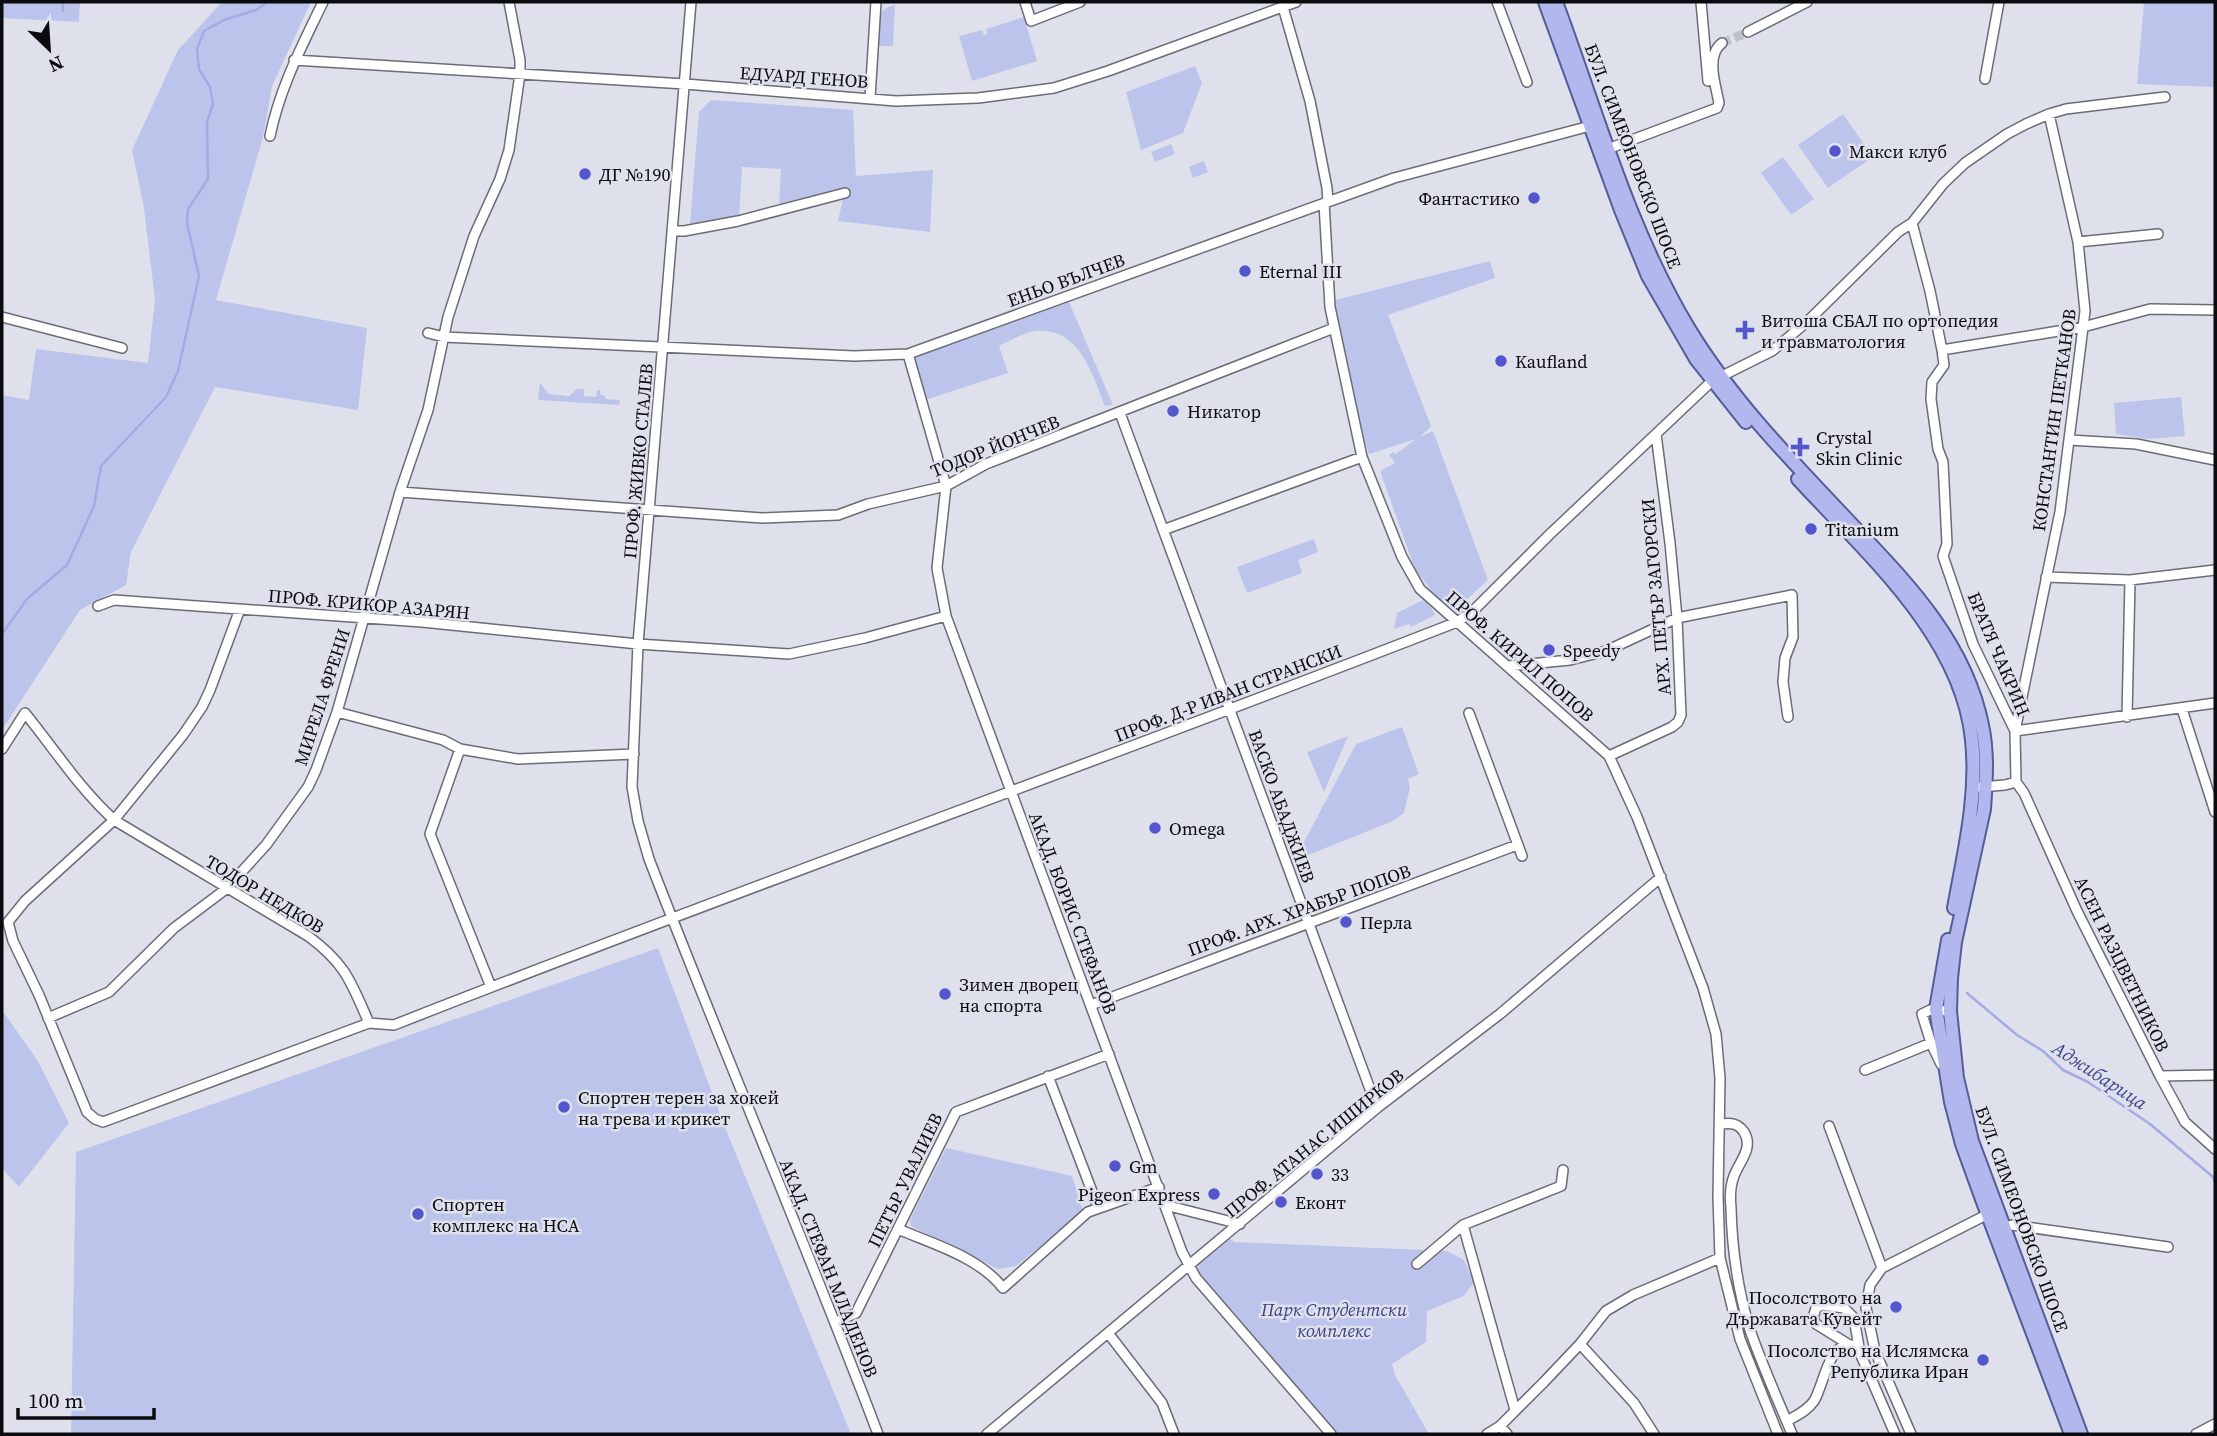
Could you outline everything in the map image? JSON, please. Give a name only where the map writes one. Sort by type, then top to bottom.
[{"type":"main road","name":"БУЛ. СИМЕОНОВСКО ШОСЕ","points":[[1545,2],[1590,126],[1604,151],[1658,274],[1715,378],[1910,586],[1936,619],[1961,663],[1978,705],[1984,738],[1980,787],[1984,809],[1943,1010],[1945,1072],[1962,1144],[2081,1434]]},
{"type":"main road","name":"БУЛ. СИМЕОНОВСКО ШОСЕ","points":[[1556,2],[1604,151]]},
{"type":"main road","name":"БУЛ. СИМЕОНОВСКО ШОСЕ","points":[[1943,1010],[1963,1109],[1992,1212]]},
{"type":"main road","name":"БУЛ. СИМЕОНОВСКО ШОСЕ","points":[[1999,1229],[2071,1434]]},
{"type":"street","points":[[270,135],[276,107],[294,60],[323,2]]},
{"type":"street","points":[[509,2],[520,60],[520,74]]},
{"type":"street","name":"ПРОФ. ЖИВКО СТАЛЕВ","points":[[672,918],[649,859],[632,787],[638,644],[691,2]]},
{"type":"street","points":[[870,98],[876,4],[888,2]]},
{"type":"street","points":[[1024,2],[1031,21],[1080,2]]},
{"type":"street","name":"ЕДУАРД ГЕНОВ","points":[[294,60],[870,98],[957,100],[1054,88],[1143,60],[1296,2]]},
{"type":"street","points":[[1497,2],[1527,82]]},
{"type":"street","points":[[1701,2],[1705,22],[1707,81]]},
{"type":"street","points":[[1748,32],[1807,2]]},
{"type":"street","points":[[1985,79],[2000,2]]},
{"type":"street","name":"ПРОФ. КИРИЛ ПОПОВ","points":[[1283,7],[1310,101],[1327,188],[1328,293],[1334,328],[1362,457],[1402,557],[1420,589],[1609,756],[1661,877],[1703,988],[1716,1034],[1721,1124],[1718,1196],[1720,1258],[1740,1339],[1777,1434]]},
{"type":"street","points":[[1604,151],[1717,108],[1719,103],[1713,64],[1715,50],[1721,43]]},
{"type":"street","name":"МИРЕЛА ФРЕНИ","points":[[48,1018],[109,992],[174,928],[226,889],[266,845],[308,787],[337,712],[400,492],[428,410],[448,317],[474,236],[506,160],[514,128],[520,74]]},
{"type":"street","points":[[1715,378],[1759,359],[1787,338],[1905,227],[1965,163],[2007,134],[2049,114],[2066,110],[2165,97]]},
{"type":"street","name":"КОНСТАНТИН ПЕТКАНОВ","points":[[2015,731],[2060,512],[2085,311],[2078,243],[2049,114]]},
{"type":"street","name":"ЕНЬО ВЪЛЧЕВ","points":[[428,333],[443,337],[663,348],[855,356],[908,354],[1394,178],[1590,126]]},
{"type":"street","points":[[673,231],[684,232],[738,221],[845,193]]},
{"type":"street","name":"БРАТЯ ЧАКРИН","points":[[1905,227],[1930,291],[1944,365],[1932,382],[1931,400],[1938,449],[1943,462],[1947,544],[1943,556],[1973,644],[2015,731]]},
{"type":"street","points":[[2078,243],[2158,234]]},
{"type":"street","points":[[1942,350],[2083,327],[2150,310],[2215,310]]},
{"type":"street","points":[[2,317],[122,348]]},
{"type":"street","name":"ТОДОР ЙОНЧЕВ","points":[[400,492],[762,518],[838,515],[868,503],[946,486],[986,464],[1334,328]]},
{"type":"street","name":"АКАД. БОРИС СТЕФАНОВ","points":[[908,354],[946,486],[937,568],[946,616],[1165,1205],[1196,1278],[1331,1434]]},
{"type":"street","name":"ПРОФ. Д-Р ИВАН СТРАНСКИ","points":[[48,1018],[86,1112],[103,1122],[369,1023],[394,1025],[672,918],[1230,710],[1457,622],[1472,612],[1715,378]]},
{"type":"street","name":"ВАСКО АБАДЖИЕВ","points":[[1121,413],[1377,1108]]},
{"type":"street","name":"АРХ. ПЕТЪР ЗАГОРСКИ","points":[[1609,756],[1678,722],[1682,706],[1670,543],[1656,434]]},
{"type":"street","points":[[2070,440],[2136,444],[2215,461]]},
{"type":"street","points":[[1163,530],[1362,457]]},
{"type":"street","points":[[2046,578],[2130,580],[2215,570]]},
{"type":"street","points":[[2127,717],[2130,580]]},
{"type":"street","points":[[1508,666],[1570,660],[1606,652],[1677,618],[1792,595],[1793,637],[1785,658],[1783,682],[1788,717]]},
{"type":"street","name":"ПРОФ. КРИКОР АЗАРЯН","points":[[98,606],[114,600],[789,654],[865,638],[946,616]]},
{"type":"street","points":[[48,1018],[13,941],[8,922],[25,901],[114,820],[183,735],[210,690],[240,609]]},
{"type":"street","points":[[2015,731],[2215,703]]},
{"type":"street","points":[[2182,709],[2215,812]]},
{"type":"street","points":[[337,712],[443,740],[460,749],[518,759],[634,754]]},
{"type":"street","name":"ТОДОР НЕДКОВ","points":[[2,749],[25,713],[71,776],[92,801],[114,820],[308,936],[330,953],[347,974],[369,1023]]},
{"type":"street","points":[[1468,713],[1522,856]]},
{"type":"street","name":"АСЕН РАЗЦВЕТНИКОВ","points":[[2015,731],[2016,782],[2024,793],[2077,911],[2185,1122],[2215,1149]]},
{"type":"street","points":[[460,749],[430,834],[491,987]]},
{"type":"street","points":[[1980,787],[2016,782]]},
{"type":"street","name":"ПРОФ. АРХ. ХРАБЪР ПОПОВ","points":[[1091,1005],[1517,845]]},
{"type":"street","name":"ПРОФ. АТАНАС ИШИРКОВ","points":[[987,1434],[1377,1108],[1500,1014],[1661,877]]},
{"type":"street","name":"АКАД. СТЕФАН МЛАДЕНОВ","points":[[672,918],[878,1434]]},
{"type":"street","name":"БУЛ. СИМЕОНОВСКО ШОСЕ","points":[[1943,1010],[1923,1014],[1931,1043],[1945,1072]]},
{"type":"street","points":[[1865,1070],[1931,1043]]},
{"type":"street","name":"ПЕТЪР УВАЛИЕВ","points":[[835,1322],[856,1313],[956,1112],[1109,1054]]},
{"type":"street","points":[[2160,1076],[2215,1075]]},
{"type":"street","points":[[1048,1076],[1098,1207]]},
{"type":"street","points":[[1721,1124],[1734,1123],[1747,1137],[1746,1153],[1733,1178],[1730,1196],[1731,1233],[1750,1329],[1793,1434]]},
{"type":"street","points":[[1829,1126],[1882,1268]]},
{"type":"street","points":[[1417,1264],[1463,1225],[1561,1186],[1563,1170]]},
{"type":"street","points":[[898,1228],[962,1257],[995,1278],[1003,1288],[1088,1212],[1159,1187]]},
{"type":"street","points":[[1165,1205],[1240,1224]]},
{"type":"street","points":[[1911,1434],[1875,1351],[1866,1308],[1870,1285],[1882,1268],[1992,1212]]},
{"type":"street","points":[[1463,1225],[1515,1410]]},
{"type":"street","points":[[1999,1229],[2012,1225],[2168,1248]]},
{"type":"street","points":[[1487,1434],[1500,1426],[1580,1344],[1606,1311],[1619,1302],[1720,1258]]},
{"type":"street","points":[[1860,1353],[1854,1318],[1844,1308],[1822,1305],[1816,1308],[1814,1321],[1856,1347],[1860,1353],[1895,1434]]},
{"type":"street","points":[[1108,1333],[1162,1404],[1174,1434]]},
{"type":"street","points":[[1580,1344],[1634,1403],[1654,1434]]},
{"type":"street","points":[[1787,1421],[1805,1411],[1815,1399],[1835,1351],[1848,1344]]},
{"type":"street","points":[[2196,1434],[2215,1424]]},
{"type":"street","points":[[1500,1426],[1507,1434]]},
{"type":"green space","points":[[2,2],[80,2],[79,22],[2,18]]},
{"type":"green space","points":[[222,2],[311,2],[272,86],[263,137],[216,300],[367,328],[358,410],[215,387],[131,552],[126,585],[80,610],[2,730],[2,395],[29,400],[36,349],[148,363],[155,300],[144,208],[132,150],[178,50]]},
{"type":"green space","points":[[2144,2],[2215,2],[2215,87],[2137,84]]},
{"type":"green space","points":[[895,5],[893,46],[877,46],[879,15]]},
{"type":"green space","points":[[1024,17],[1037,61],[972,81],[959,36],[982,30],[984,35],[988,34],[986,29]]},
{"type":"green space","points":[[1195,66],[1202,83],[1183,133],[1141,150],[1126,92]]},
{"type":"green space","points":[[711,100],[853,110],[856,176],[933,170],[930,232],[838,221],[844,193],[836,191],[779,205],[781,169],[742,167],[739,217],[690,224],[699,112]]},
{"type":"green space","name":"Макси клуб","points":[[1843,114],[1873,157],[1828,188],[1798,145]]},
{"type":"green space","points":[[1171,144],[1175,154],[1155,162],[1151,152]]},
{"type":"green space","points":[[1783,157],[1814,199],[1791,215],[1761,173]]},
{"type":"green space","points":[[1204,161],[1208,172],[1193,178],[1189,167]]},
{"type":"green space","points":[[1490,261],[1495,278],[1388,315],[1431,426],[1420,437],[1433,431],[1488,580],[1454,611],[1435,595],[1415,569],[1380,471],[1395,463],[1389,455],[1393,452],[1396,454],[1416,439],[1369,454],[1325,324],[1335,300]]},
{"type":"green space","points":[[1069,302],[1113,405],[1105,406],[1089,367],[1073,345],[1050,332],[1035,331],[999,346],[1008,373],[925,400],[914,358]]},
{"type":"green space","points":[[540,383],[549,394],[569,396],[577,389],[584,389],[584,396],[596,397],[597,390],[600,390],[605,399],[620,400],[619,405],[538,400]]},
{"type":"green space","points":[[2181,397],[2185,436],[2147,439],[2116,434],[2114,403]]},
{"type":"green space","points":[[1314,539],[1318,552],[1298,560],[1302,573],[1247,593],[1237,567]]},
{"type":"green space","points":[[1423,600],[1435,615],[1411,627],[1409,624],[1394,629],[1397,613]]},
{"type":"green space","points":[[1402,727],[1419,774],[1408,779],[1410,787],[1404,813],[1393,821],[1298,859],[1296,857],[1356,744]]},
{"type":"green space","points":[[1348,736],[1324,792],[1307,752]]},
{"type":"green space","name":"Спортен комплекс на НСА","points":[[658,948],[724,1125],[851,1434],[71,1434],[76,1152]]},
{"type":"green space","points":[[2,1010],[38,1061],[69,1123],[19,1187],[2,1168]]},
{"type":"green space","points":[[946,1148],[1072,1176],[1083,1211],[1016,1266],[998,1269],[911,1226],[910,1220]]},
{"type":"green space","name":"Парк Студентски комплекс","points":[[1226,1235],[1234,1242],[1447,1251],[1464,1260],[1474,1282],[1464,1296],[1427,1311],[1426,1342],[1392,1364],[1395,1375],[1429,1434],[1337,1434],[1200,1275],[1200,1256]]},
{"type":"waterway","points":[[63,2],[63,11]]},
{"type":"waterway","points":[[2,634],[27,599],[67,565],[94,506],[101,466],[166,397],[178,371],[199,276],[187,223],[188,209],[208,179],[207,122],[213,104],[210,87],[199,69],[197,49],[204,31],[224,20],[256,10],[268,2]]},
{"type":"waterway","name":"Аджибарица","points":[[1967,993],[2017,1035],[2043,1051],[2063,1070],[2088,1082],[2150,1124],[2213,1177],[2215,1182]]},
{"type":"tunnel","points":[[1722,43],[1748,32]]},
{"type":"place","name":"Макси клуб","points":[[1835,151]]},
{"type":"place","name":"ДГ №190","points":[[585,174]]},
{"type":"place","name":"Фантастико","points":[[1534,198]]},
{"type":"place","name":"Eternal III","points":[[1245,271]]},
{"type":"place","name":"Витоша СБАЛ по ортопедия и травматология","points":[[1745,330]]},
{"type":"place","name":"Kaufland","points":[[1501,361]]},
{"type":"place","name":"Никатор","points":[[1173,411]]},
{"type":"place","name":"Crystal Skin Clinic","points":[[1800,447]]},
{"type":"place","name":"Titanium","points":[[1811,529]]},
{"type":"place","name":"Speedy","points":[[1549,650]]},
{"type":"place","name":"Omega","points":[[1155,828]]},
{"type":"place","name":"Перла","points":[[1346,922]]},
{"type":"place","name":"Зимен дворец на спорта","points":[[945,994]]},
{"type":"place","name":"Спортен терен за хокей на трева и крикет","points":[[564,1107]]},
{"type":"place","name":"Gm","points":[[1115,1166]]},
{"type":"place","name":"33","points":[[1317,1174]]},
{"type":"place","name":"Pigeon Express","points":[[1214,1194]]},
{"type":"place","name":"Еконт","points":[[1281,1202]]},
{"type":"place","name":"Спортен комплекс на НСА","points":[[418,1214]]},
{"type":"place","name":"Посолството на Държавата Кувейт","points":[[1896,1307]]},
{"type":"place","name":"Посолство на Ислямска Република Иран","points":[[1983,1360]]}]
